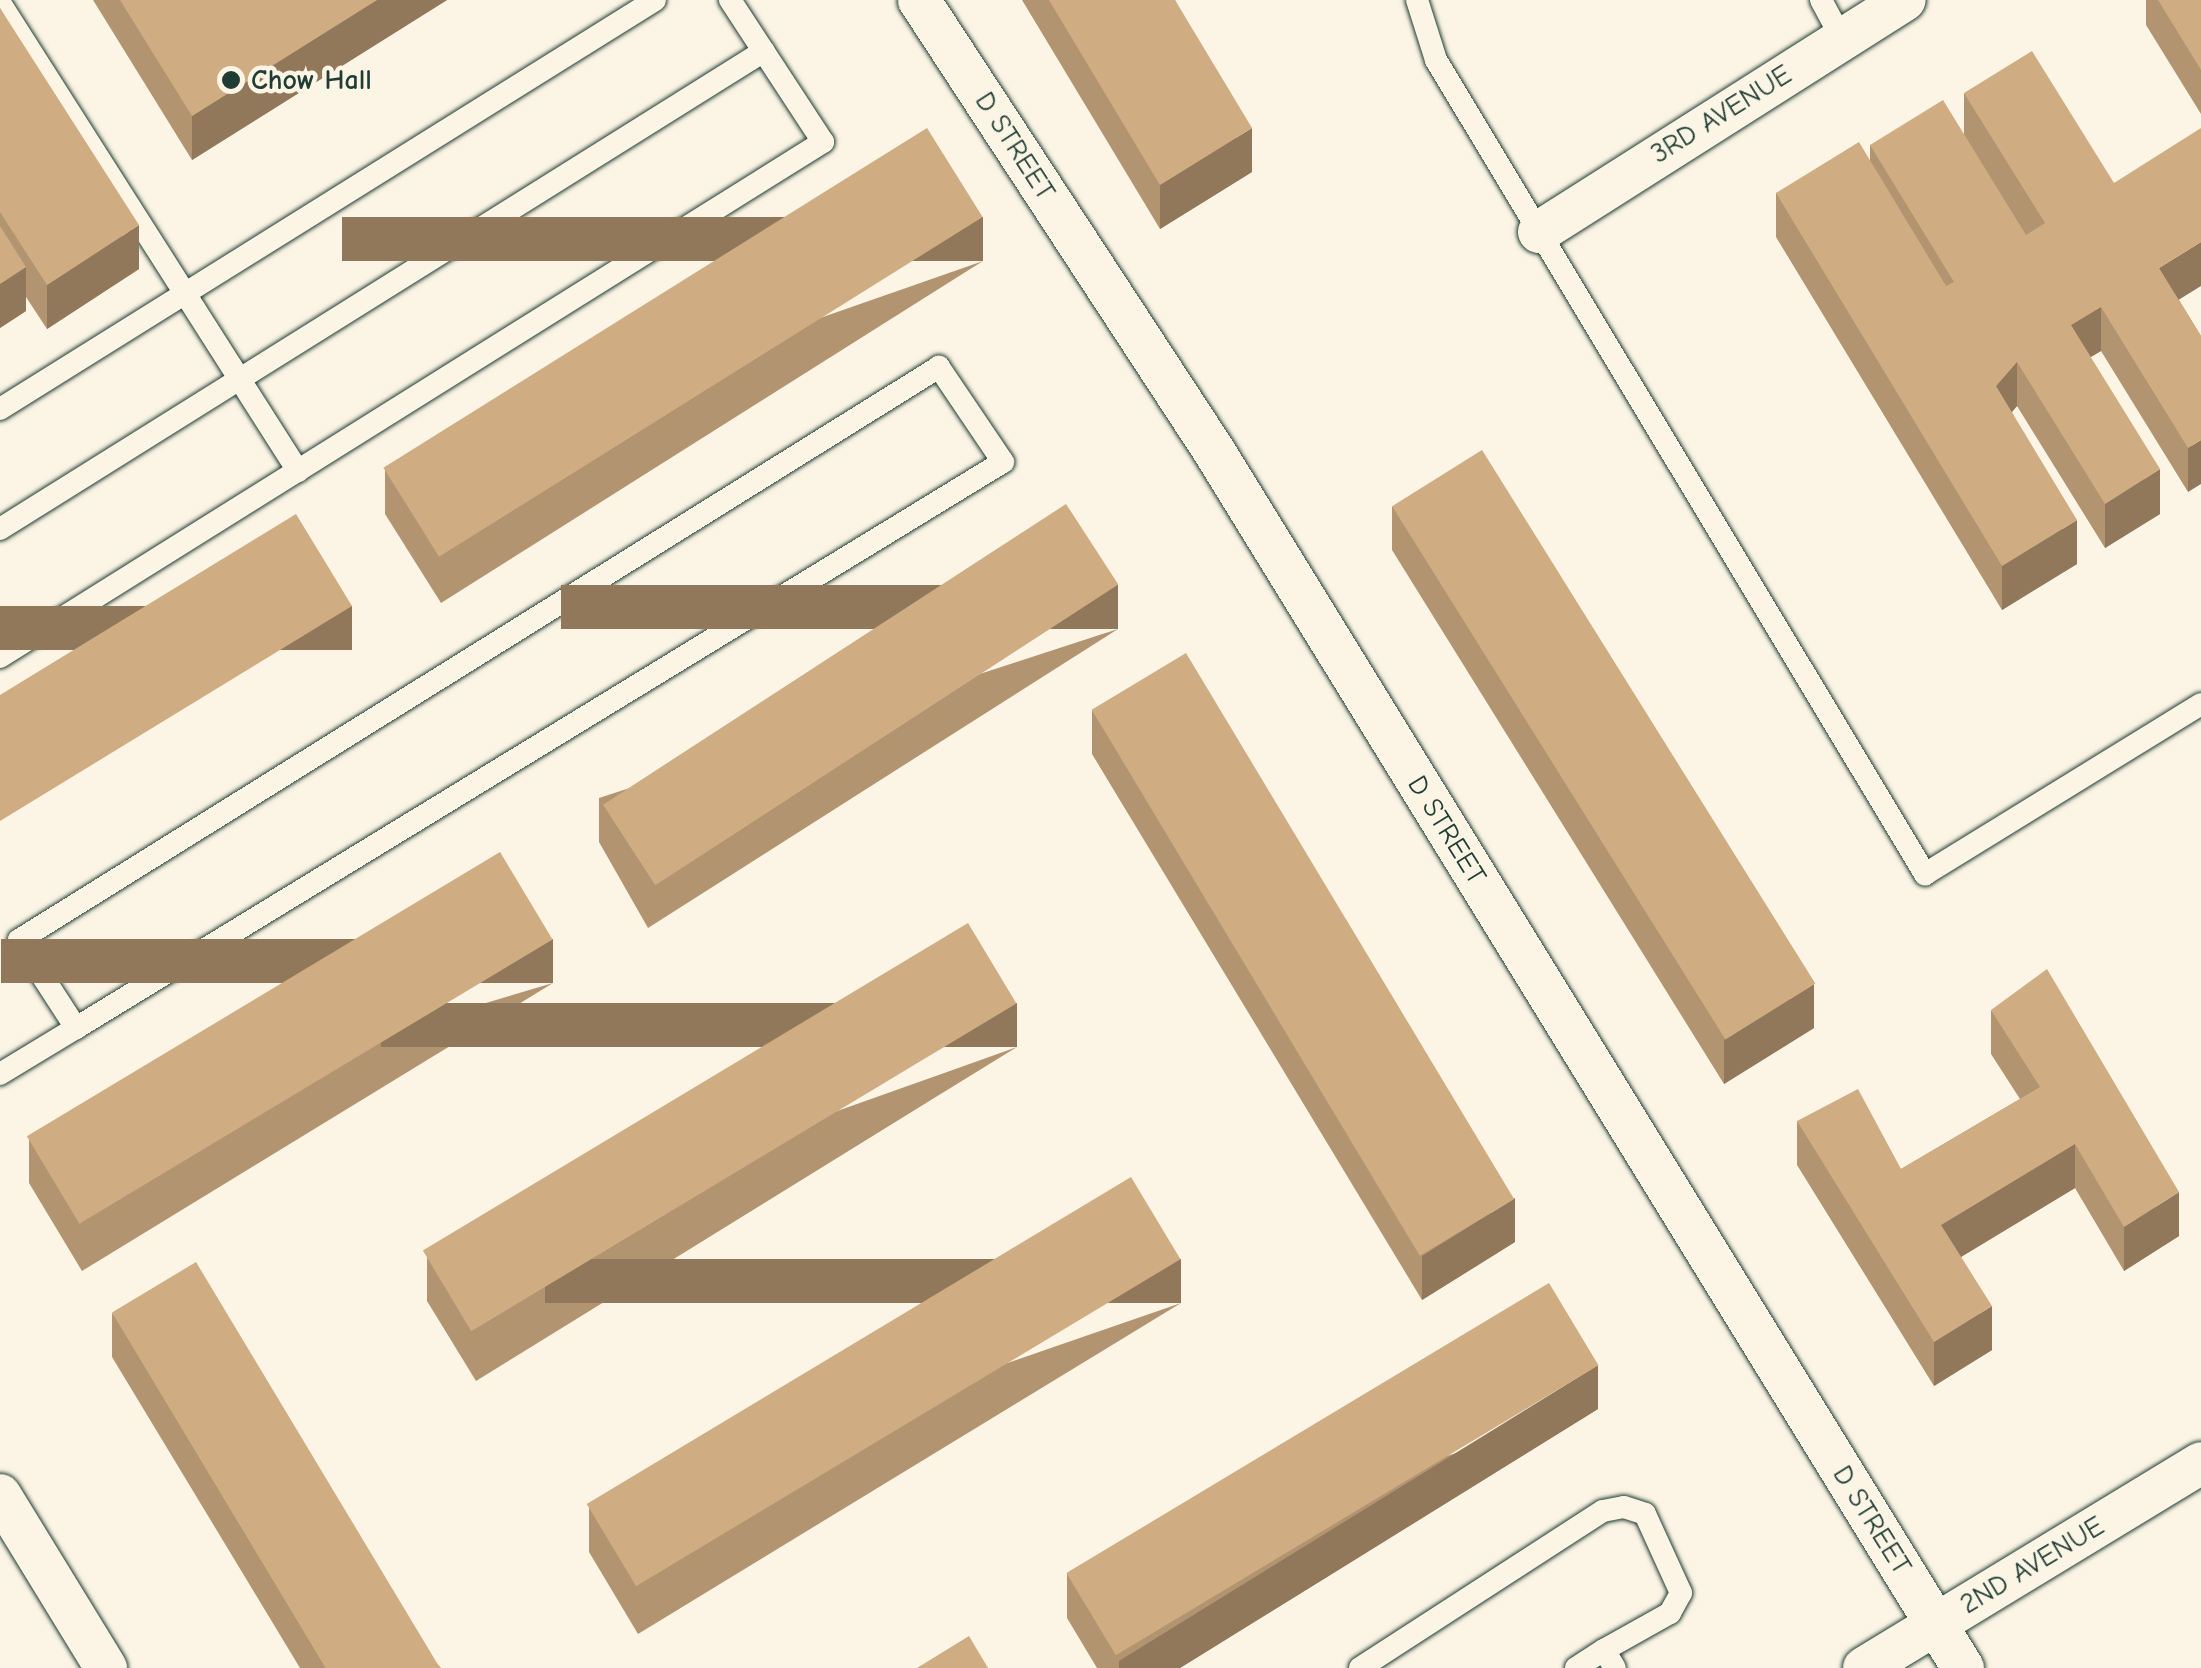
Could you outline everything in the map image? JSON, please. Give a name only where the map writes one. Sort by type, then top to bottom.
[{"type":"street","name":"D STREET","points":[[920,0],[1214,451],[1963,1668]]},
{"type":"street","name":"3RD AVENUE","points":[[1539,232],[1905,0]]},
{"type":"street","name":"2ND AVENUE","points":[[1864,1668],[2201,1463]]},
{"type":"street","points":[[0,1495],[106,1668]]},
{"type":"lane","points":[[0,409],[656,0]]},
{"type":"lane","points":[[0,657],[823,142],[730,0]]},
{"type":"lane","points":[[1417,0],[1436,60],[1925,874],[2201,704]]},
{"type":"lane","points":[[1821,0],[1842,38]]},
{"type":"lane","points":[[0,3],[298,471]]},
{"type":"lane","points":[[0,529],[764,51]]},
{"type":"lane","points":[[0,1074],[76,1028],[1002,462],[939,367],[19,940],[76,1028]]},
{"type":"lane","points":[[1360,1668],[1603,1511],[1624,1506],[1645,1514],[1681,1593],[1670,1613],[1609,1659],[1576,1668]]},
{"type":"building","points":[[120,0],[377,0],[192,116]]},
{"type":"building","points":[[1049,0],[1175,0],[1252,128],[1160,185]]},
{"type":"building","points":[[2158,0],[2201,0],[2201,70]]},
{"type":"building","points":[[0,8],[139,225],[47,285],[0,212]]},
{"type":"building","points":[[2032,51],[2114,183],[2201,128],[2201,242],[2159,268],[2201,336],[2201,440],[2188,448],[2101,307],[2071,325],[2160,469],[2105,504],[2017,362],[1996,386],[2077,520],[2002,566],[1776,193],[1859,142],[1946,286],[1954,282],[1870,145],[1943,100],[2026,235],[2045,223],[1964,93]]},
{"type":"building","points":[[927,128],[983,217],[439,557],[383,468]]},
{"type":"building","points":[[0,226],[26,267],[0,284]]},
{"type":"building","points":[[1482,450],[1815,983],[1725,1040],[1392,506]]},
{"type":"building","points":[[1066,504],[1118,585],[655,885],[603,805]]},
{"type":"building","points":[[296,514],[352,606],[0,821],[0,695]]},
{"type":"building","points":[[1186,653],[1514,1199],[1420,1256],[1092,710]]},
{"type":"building","points":[[500,852],[553,939],[79,1224],[27,1136]]},
{"type":"building","points":[[968,923],[1016,1004],[471,1331],[423,1251]]},
{"type":"building","points":[[2047,969],[2179,1192],[2124,1227],[2075,1144],[1941,1225],[1992,1306],[1934,1342],[1797,1121],[1858,1089],[1901,1169],[2040,1087],[1991,1010]]},
{"type":"building","points":[[1131,1177],[1180,1259],[636,1586],[587,1504]]},
{"type":"building","points":[[196,1262],[440,1668],[326,1668],[112,1312]]},
{"type":"building","points":[[1549,1283],[1598,1365],[1116,1655],[1066,1573]]},
{"type":"building","points":[[969,1636],[988,1668],[917,1668]]},
{"type":"place","name":"Chow Hall","points":[[231,80]]}]
